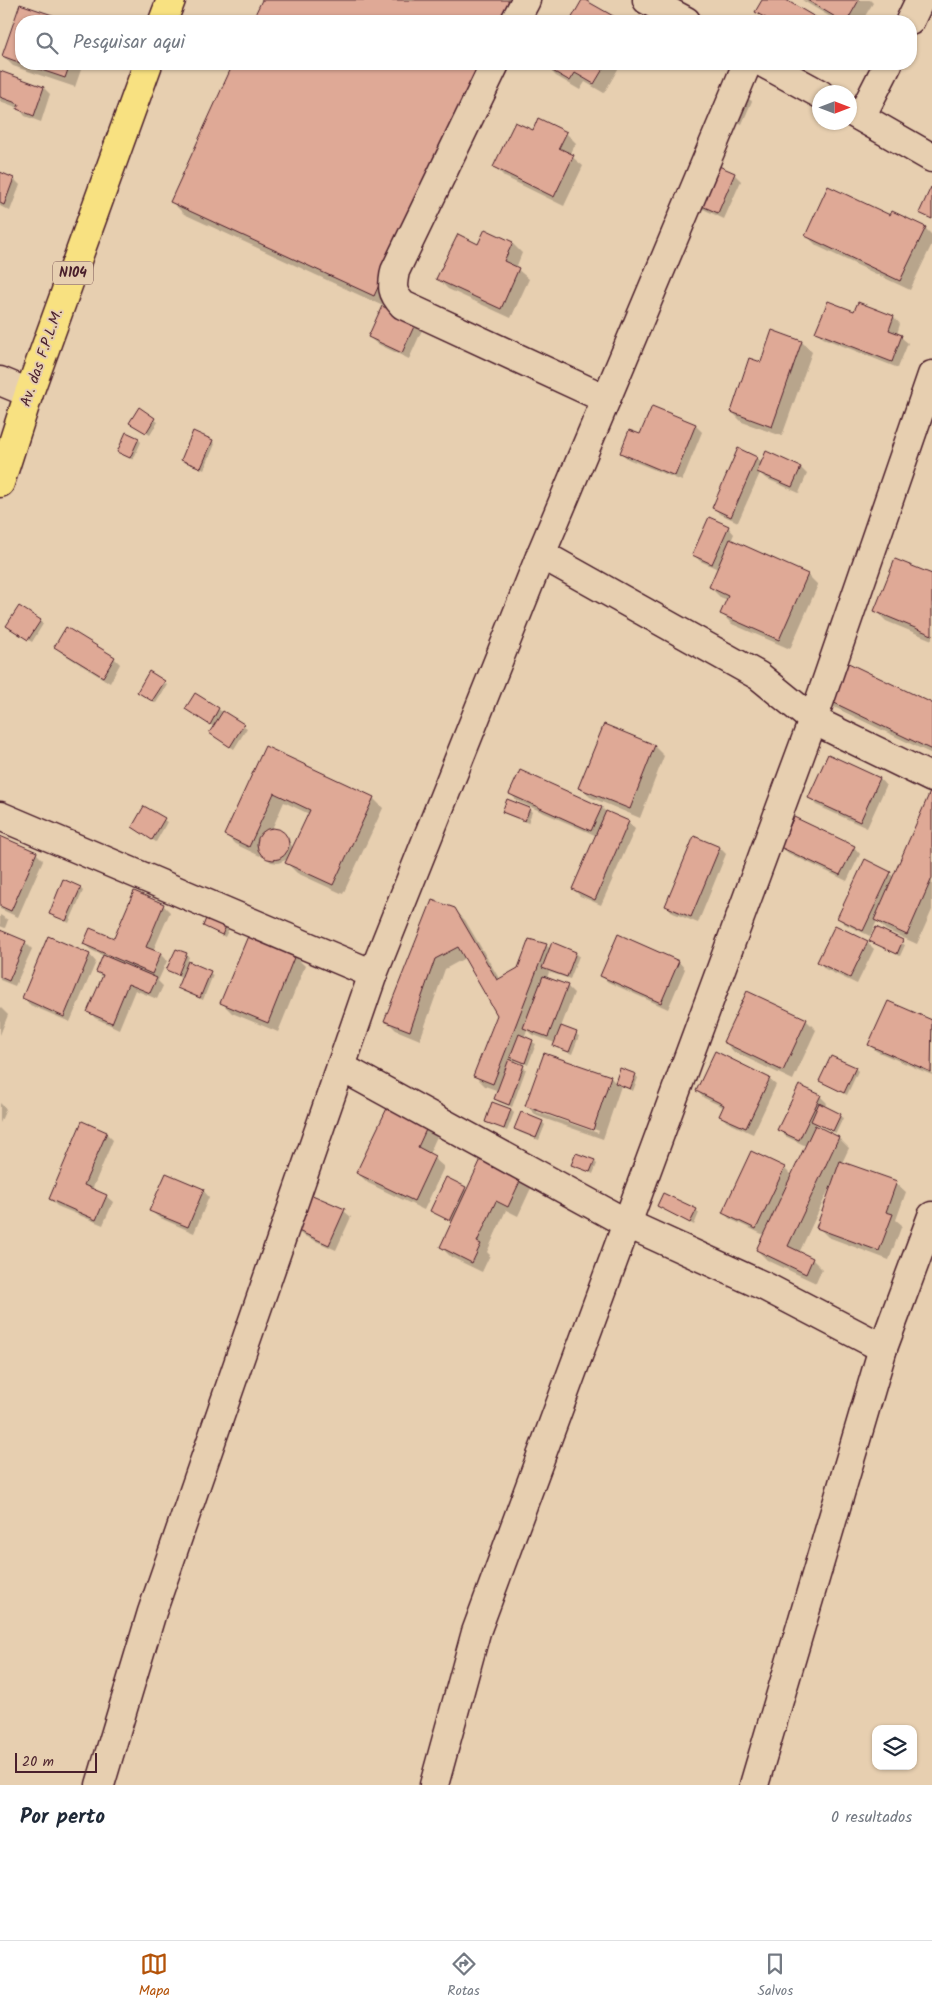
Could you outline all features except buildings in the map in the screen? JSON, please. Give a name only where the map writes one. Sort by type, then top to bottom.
[{"type":"main road","points":[[165,15],[171,0]]},
{"type":"main road","name":"Av. das F.P.L.M.","points":[[0,483],[29,393],[146,70]]},
{"type":"street","points":[[519,15],[526,0]]},
{"type":"street","points":[[647,0],[675,15]]},
{"type":"street","points":[[913,15],[920,0]]},
{"type":"street","points":[[492,70],[395,271],[394,296],[402,305],[606,398]]},
{"type":"street","points":[[100,1785],[155,1603],[373,974],[540,554],[744,70]]},
{"type":"street","points":[[776,70],[812,90]]},
{"type":"street","points":[[857,111],[884,70]]},
{"type":"street","points":[[857,115],[932,158]]},
{"type":"street","points":[[434,1785],[476,1632],[813,720],[932,375]]},
{"type":"street","points":[[0,381],[29,393]]},
{"type":"street","points":[[540,554],[759,676],[813,720],[932,778]]},
{"type":"street","points":[[0,816],[373,974]]},
{"type":"street","points":[[341,1066],[628,1224],[766,1286],[884,1348]]},
{"type":"street","points":[[754,1785],[884,1348],[932,1216]]}]
